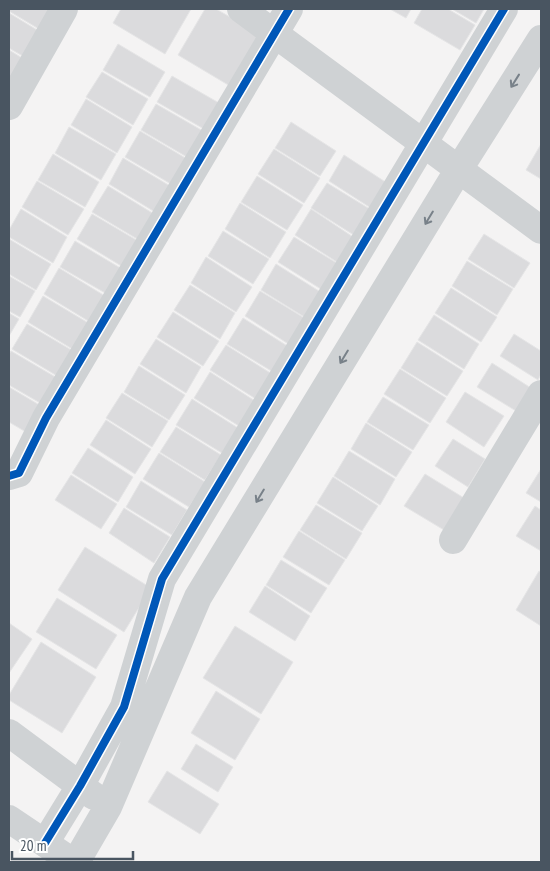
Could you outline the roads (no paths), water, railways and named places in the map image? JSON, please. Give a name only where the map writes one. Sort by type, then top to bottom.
[{"type":"street","points":[[9,106],[64,9]]},
{"type":"street","points":[[241,9],[541,230]]},
{"type":"street","points":[[9,476],[19,473],[51,409],[289,9]]},
{"type":"street","points":[[45,843],[80,786],[124,707],[162,579],[504,9]]},
{"type":"street","points":[[9,819],[74,862],[108,807],[198,597],[459,169],[541,40]]},
{"type":"street","points":[[453,540],[541,394]]},
{"type":"street","points":[[162,579],[198,597]]},
{"type":"street","points":[[9,733],[108,807]]}]
